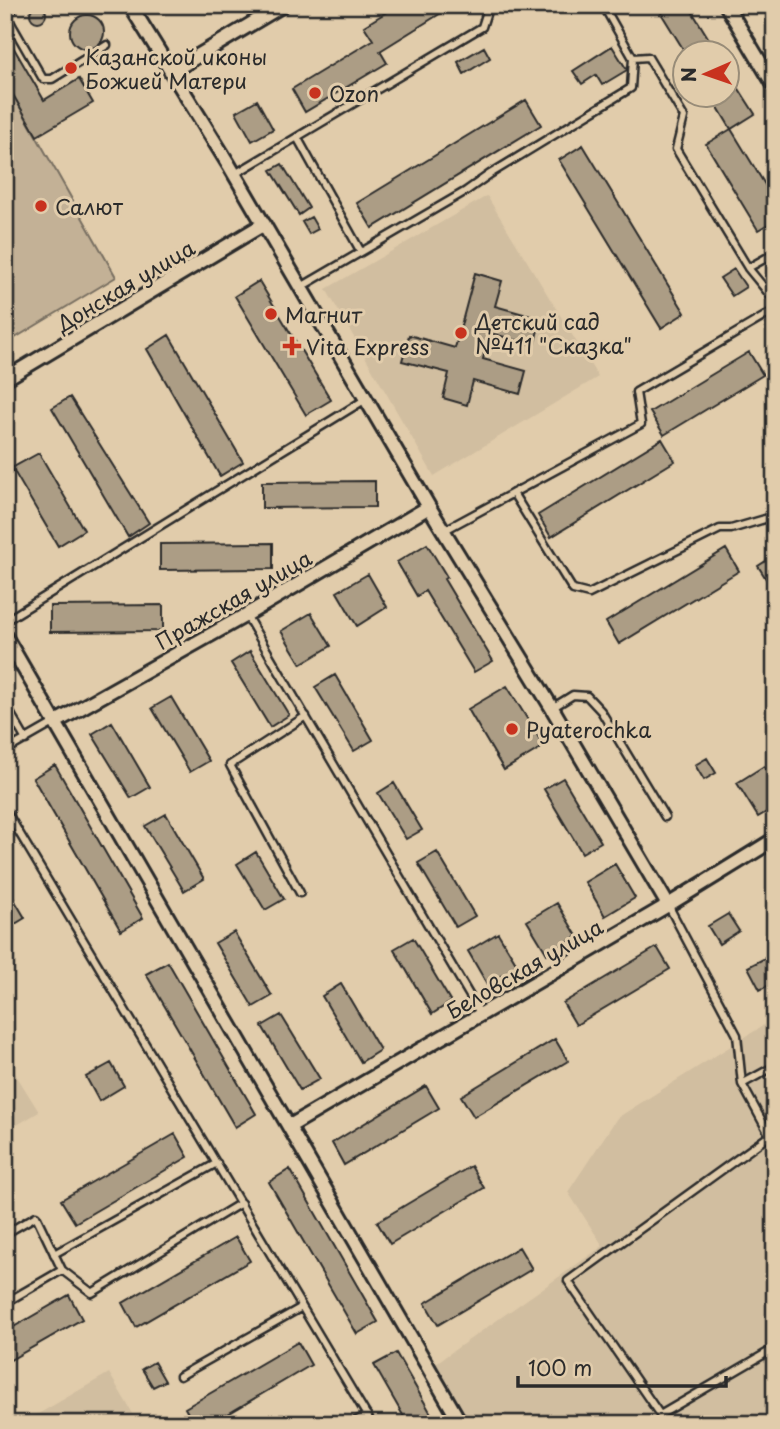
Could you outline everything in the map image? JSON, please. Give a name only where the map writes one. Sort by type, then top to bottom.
[{"type":"street","points":[[130,5],[235,174],[443,531],[552,708],[668,905]]},
{"type":"street","points":[[170,72],[283,5]]},
{"type":"street","points":[[726,5],[775,87]]},
{"type":"street","name":"Донская улица","points":[[5,379],[264,224]]},
{"type":"street","name":"Пражская улица","points":[[54,723],[246,615],[429,507]]},
{"type":"street","points":[[5,636],[461,1424]]},
{"type":"street","name":"Беловская улица","points":[[290,1126],[668,905],[775,839]]},
{"type":"lane","points":[[17,5],[9,12],[8,18],[43,79],[52,79],[107,45]]},
{"type":"lane","points":[[235,174],[482,27],[489,5]]},
{"type":"lane","points":[[300,287],[466,191],[631,88],[633,58],[603,5]]},
{"type":"lane","points":[[633,58],[648,57],[684,117],[676,149],[748,268],[775,301]]},
{"type":"lane","points":[[297,137],[361,252]]},
{"type":"lane","points":[[748,268],[775,253]]},
{"type":"lane","points":[[443,531],[641,424],[636,392],[775,310]]},
{"type":"lane","points":[[5,621],[366,399]]},
{"type":"lane","points":[[513,494],[573,590],[589,594],[720,529],[731,529],[775,516]]},
{"type":"lane","points":[[246,615],[481,1015]]},
{"type":"lane","points":[[552,708],[573,695],[587,696],[601,711],[665,817]]},
{"type":"lane","points":[[5,704],[26,740]]},
{"type":"lane","points":[[300,893],[230,765],[306,716]]},
{"type":"lane","points":[[5,751],[54,723]]},
{"type":"lane","points":[[5,809],[372,1424]]},
{"type":"lane","points":[[668,905],[737,1035],[742,1084],[775,1145]]},
{"type":"lane","points":[[742,1084],[775,1066]]},
{"type":"lane","points":[[769,1136],[568,1281],[660,1415],[775,1348]]},
{"type":"lane","points":[[54,1254],[217,1163]]},
{"type":"lane","points":[[5,1234],[36,1216],[62,1270],[92,1293],[241,1203]]},
{"type":"lane","points":[[5,1303],[62,1270]]},
{"type":"lane","points":[[180,1376],[302,1307]]},
{"type":"lane","points":[[350,1424],[367,1415]]},
{"type":"shaded area","name":"Салют","points":[[5,81],[116,277],[5,344]]},
{"type":"shaded area","name":"Детский сад №411 \"Сказка\"","points":[[487,196],[598,377],[434,476],[326,289]]},
{"type":"shaded area","points":[[775,1018],[775,1424],[470,1424],[436,1363],[603,1246],[568,1192],[617,1118]]},
{"type":"shaded area","points":[[5,1057],[39,1112],[5,1132]]},
{"type":"shaded area","points":[[109,1373],[139,1424],[21,1424]]},
{"type":"building","points":[[398,5],[454,5],[380,51],[387,63],[305,112],[292,89],[373,40],[364,26]]},
{"type":"building","points":[[656,5],[688,5],[708,38],[676,38]]},
{"type":"building","points":[[38,6],[46,14],[38,22],[30,14]]},
{"type":"building","points":[[87,15],[99,20],[104,32],[99,44],[87,49],[75,44],[70,32],[75,20]]},
{"type":"building","points":[[5,33],[44,100],[79,79],[93,103],[37,136],[5,81]]},
{"type":"building","points":[[612,46],[627,70],[602,85],[596,75],[582,84],[573,71]]},
{"type":"building","points":[[484,47],[490,58],[464,74],[458,62]]},
{"type":"building","points":[[742,94],[755,114],[731,129],[718,108],[742,108]]},
{"type":"building","points":[[257,100],[273,129],[252,141],[236,112]]},
{"type":"building","points":[[526,100],[541,125],[372,228],[357,203]]},
{"type":"building","points":[[731,129],[775,201],[775,220],[758,230],[706,144]]},
{"type":"building","points":[[583,145],[685,313],[661,328],[559,160]]},
{"type":"building","points":[[282,164],[309,208],[299,215],[271,170]]},
{"type":"building","points":[[311,217],[318,229],[309,234],[302,222]]},
{"type":"building","points":[[734,269],[746,287],[732,296],[720,278]]},
{"type":"building","points":[[475,273],[502,281],[495,306],[541,319],[534,345],[490,333],[483,359],[526,371],[520,394],[473,381],[467,405],[443,398],[449,373],[402,361],[409,335],[455,348]]},
{"type":"building","points":[[259,281],[331,400],[306,415],[235,296]]},
{"type":"building","points":[[169,335],[243,462],[220,476],[147,349]]},
{"type":"building","points":[[749,352],[763,375],[664,435],[650,412]]},
{"type":"building","points":[[70,397],[149,523],[128,537],[52,408]]},
{"type":"building","points":[[662,439],[675,461],[551,537],[538,515]]},
{"type":"building","points":[[39,453],[84,530],[58,546],[12,468]]},
{"type":"building","points":[[375,481],[375,507],[262,508],[262,482]]},
{"type":"building","points":[[273,543],[273,569],[160,570],[160,544]]},
{"type":"building","points":[[427,544],[447,577],[444,579],[493,661],[474,672],[425,591],[417,596],[397,562]]},
{"type":"building","points":[[726,549],[739,571],[619,644],[606,622]]},
{"type":"building","points":[[775,555],[775,593],[758,566]]},
{"type":"building","points":[[368,574],[387,607],[357,626],[337,592]]},
{"type":"building","points":[[163,605],[163,631],[50,632],[50,606]]},
{"type":"building","points":[[311,613],[331,646],[301,664],[281,631]]},
{"type":"building","points":[[250,651],[289,715],[270,727],[231,663]]},
{"type":"building","points":[[335,675],[373,740],[354,751],[315,687]]},
{"type":"building","points":[[507,686],[544,746],[504,770],[468,709]]},
{"type":"building","points":[[171,697],[209,761],[190,772],[152,708]]},
{"type":"building","points":[[112,722],[150,787],[131,798],[92,734]]},
{"type":"building","points":[[707,758],[716,773],[704,780],[695,765]]},
{"type":"building","points":[[55,765],[143,918],[121,931],[33,778]]},
{"type":"building","points":[[764,766],[775,783],[775,807],[758,817],[737,783]]},
{"type":"building","points":[[563,778],[601,842],[582,853],[544,789]]},
{"type":"building","points":[[394,783],[422,830],[406,839],[378,793]]},
{"type":"building","points":[[166,814],[204,879],[184,891],[145,826]]},
{"type":"building","points":[[256,852],[284,899],[265,910],[237,864]]},
{"type":"building","points":[[437,852],[475,916],[456,927],[418,863]]},
{"type":"building","points":[[615,864],[635,898],[605,916],[585,882]]},
{"type":"building","points":[[5,884],[25,918],[5,930]]},
{"type":"building","points":[[557,903],[577,936],[547,954],[527,921]]},
{"type":"building","points":[[728,914],[739,931],[719,944],[708,926]]},
{"type":"building","points":[[234,932],[272,996],[253,1007],[215,943]]},
{"type":"building","points":[[498,933],[518,966],[487,984],[468,951]]},
{"type":"building","points":[[413,938],[451,1002],[432,1014],[394,949]]},
{"type":"building","points":[[657,947],[670,969],[576,1025],[563,1003]]},
{"type":"building","points":[[767,957],[775,971],[775,982],[760,990],[748,967]]},
{"type":"building","points":[[168,962],[256,1114],[235,1127],[146,974]]},
{"type":"building","points":[[341,984],[380,1050],[361,1062],[322,996]]},
{"type":"building","points":[[281,1015],[320,1079],[300,1090],[262,1026]]},
{"type":"building","points":[[555,1039],[568,1061],[474,1117],[461,1096]]},
{"type":"building","points":[[111,1063],[124,1086],[99,1101],[86,1077]]},
{"type":"building","points":[[426,1086],[439,1108],[344,1165],[332,1143]]},
{"type":"building","points":[[175,1134],[188,1157],[75,1223],[61,1200]]},
{"type":"building","points":[[471,1166],[484,1188],[390,1244],[377,1222]]},
{"type":"building","points":[[290,1169],[378,1322],[357,1334],[269,1182]]},
{"type":"building","points":[[236,1237],[250,1261],[136,1327],[123,1303]]},
{"type":"building","points":[[519,1247],[532,1269],[438,1325],[425,1303]]},
{"type":"building","points":[[69,1295],[82,1319],[5,1363],[5,1332]]},
{"type":"building","points":[[298,1342],[311,1365],[211,1424],[194,1424],[185,1408]]},
{"type":"building","points":[[396,1353],[437,1424],[408,1424],[374,1365]]},
{"type":"building","points":[[154,1362],[165,1381],[153,1387],[142,1369]]},
{"type":"place","name":"Казанской иконы Божией Матери","points":[[71,68]]},
{"type":"place","name":"Ozon","points":[[315,93]]},
{"type":"place","name":"Салют","points":[[41,206]]},
{"type":"place","name":"Магнит","points":[[271,314]]},
{"type":"place","name":"Детский сад №411 \"Сказка\"","points":[[461,333]]},
{"type":"place","name":"Vita Express","points":[[292,346]]},
{"type":"place","name":"Pyaterochka","points":[[512,729]]}]
